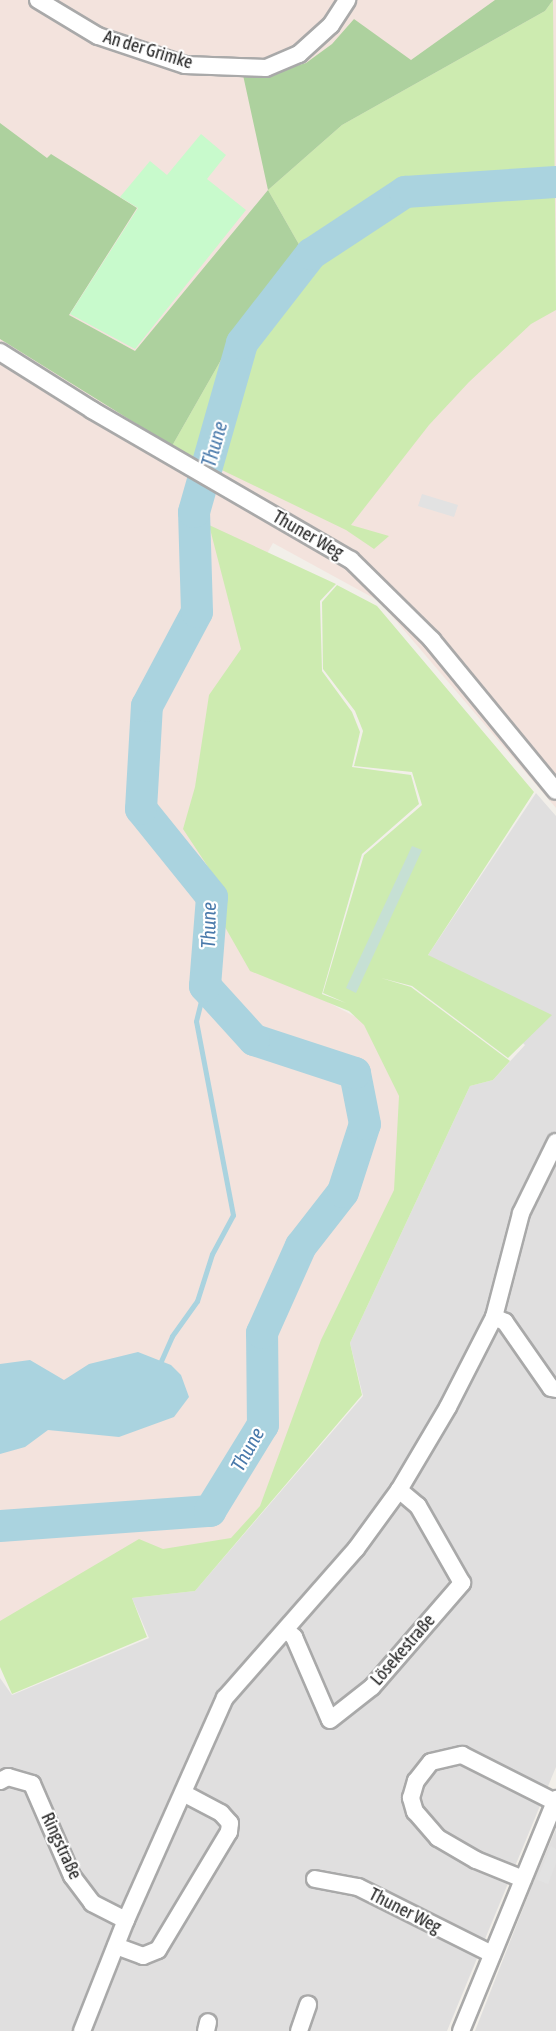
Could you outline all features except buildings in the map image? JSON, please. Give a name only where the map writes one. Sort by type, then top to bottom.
[{"type":"street","name":"An der Grimke","points":[[38,0],[98,36],[185,64],[266,68],[299,54],[331,25],[347,0]]},
{"type":"street","name":"Thuner Weg","points":[[0,352],[214,481],[351,560],[432,640],[556,791]]},
{"type":"street","points":[[82,2031],[126,1920],[225,1698],[356,1549],[399,1490],[468,1371],[494,1317],[520,1213],[556,1142]]},
{"type":"street","points":[[494,1317],[505,1322],[551,1388],[556,1389]]},
{"type":"street","name":"Lösekestraße","points":[[286,1630],[294,1637],[330,1720],[372,1687],[462,1583],[411,1497],[399,1490]]},
{"type":"street","points":[[461,2031],[555,1800],[462,1755],[431,1762],[416,1781],[411,1798],[415,1812],[438,1838],[476,1860],[523,1878]]},
{"type":"street","name":"Ringstraße","points":[[0,1781],[8,1777],[32,1784],[72,1876],[92,1903],[126,1920]]},
{"type":"street","points":[[116,1946],[143,1956],[158,1950],[229,1832],[230,1823],[221,1813],[184,1794]]},
{"type":"street","name":"Thuner Weg","points":[[315,1879],[358,1887],[492,1954]]},
{"type":"street","points":[[299,2031],[308,2005]]},
{"type":"shaded area","points":[[0,0],[556,0],[556,808],[379,601],[273,543],[253,578],[256,964],[369,1024],[408,1092],[408,1187],[272,1495],[232,1540],[0,1622]]},
{"type":"shaded area","points":[[422,494],[458,505],[454,517],[418,506]]},
{"type":"shaded area","points":[[536,793],[556,816],[556,1767],[447,2031],[0,2031],[0,1678],[12,1695],[149,1638],[132,1598],[195,1591],[363,1396],[350,1343],[470,1086],[493,1080],[525,1045],[428,955]]},
{"type":"shaded area","points":[[556,1829],[556,2031],[475,2031],[535,1878]]},
{"type":"shaded area","points":[[551,1846],[556,1849],[556,1863],[548,1884],[537,1880]]},
{"type":"green space","points":[[495,0],[553,0],[545,11],[342,125],[268,190],[243,75],[275,72],[306,63],[332,44],[354,19],[411,60]]},
{"type":"green space","points":[[553,0],[556,310],[531,324],[469,382],[429,425],[351,525],[389,536],[374,549],[346,530],[172,446],[246,316],[301,248],[268,190],[342,125],[545,11]]},
{"type":"green space","points":[[0,123],[47,158],[51,154],[137,208],[69,315],[135,351],[268,190],[301,248],[246,316],[172,446],[0,339]]},
{"type":"green space","points":[[201,134],[226,155],[207,179],[246,210],[135,349],[70,314],[138,208],[120,197],[150,161],[167,175]]},
{"type":"green space","points":[[209,525],[336,584],[320,601],[322,671],[352,712],[360,732],[352,767],[411,775],[419,804],[362,854],[322,994],[346,1003],[323,993],[364,855],[422,805],[412,772],[354,766],[363,731],[355,711],[323,669],[322,602],[337,585],[377,606],[534,792],[428,955],[552,1015],[508,1058],[412,986],[381,978],[411,987],[510,1061],[493,1080],[470,1086],[350,1343],[362,1395],[195,1591],[132,1598],[147,1637],[12,1694],[0,1667],[0,1621],[139,1539],[163,1549],[231,1538],[260,1506],[321,1340],[394,1190],[399,1096],[364,1025],[349,1011],[250,971],[225,927],[220,885],[183,829],[195,787],[209,695],[241,649]]},
{"type":"green space","points":[[412,846],[422,850],[356,993],[346,988]]},
{"type":"water","points":[[138,1352],[171,1365],[181,1375],[189,1397],[174,1417],[119,1437],[48,1430],[25,1447],[0,1454],[0,1364],[30,1360],[64,1380],[89,1364]]},
{"type":"waterway","name":"Thune","points":[[0,1526],[210,1511],[263,1425],[262,1333],[301,1246],[343,1192],[365,1124],[355,1073],[254,1040],[205,986],[212,897],[141,809],[147,706],[197,612],[194,512],[242,343],[311,254],[405,192],[556,182]]},
{"type":"waterway","points":[[161,1361],[172,1336],[197,1301],[212,1254],[233,1215],[196,1021],[205,986]]}]
